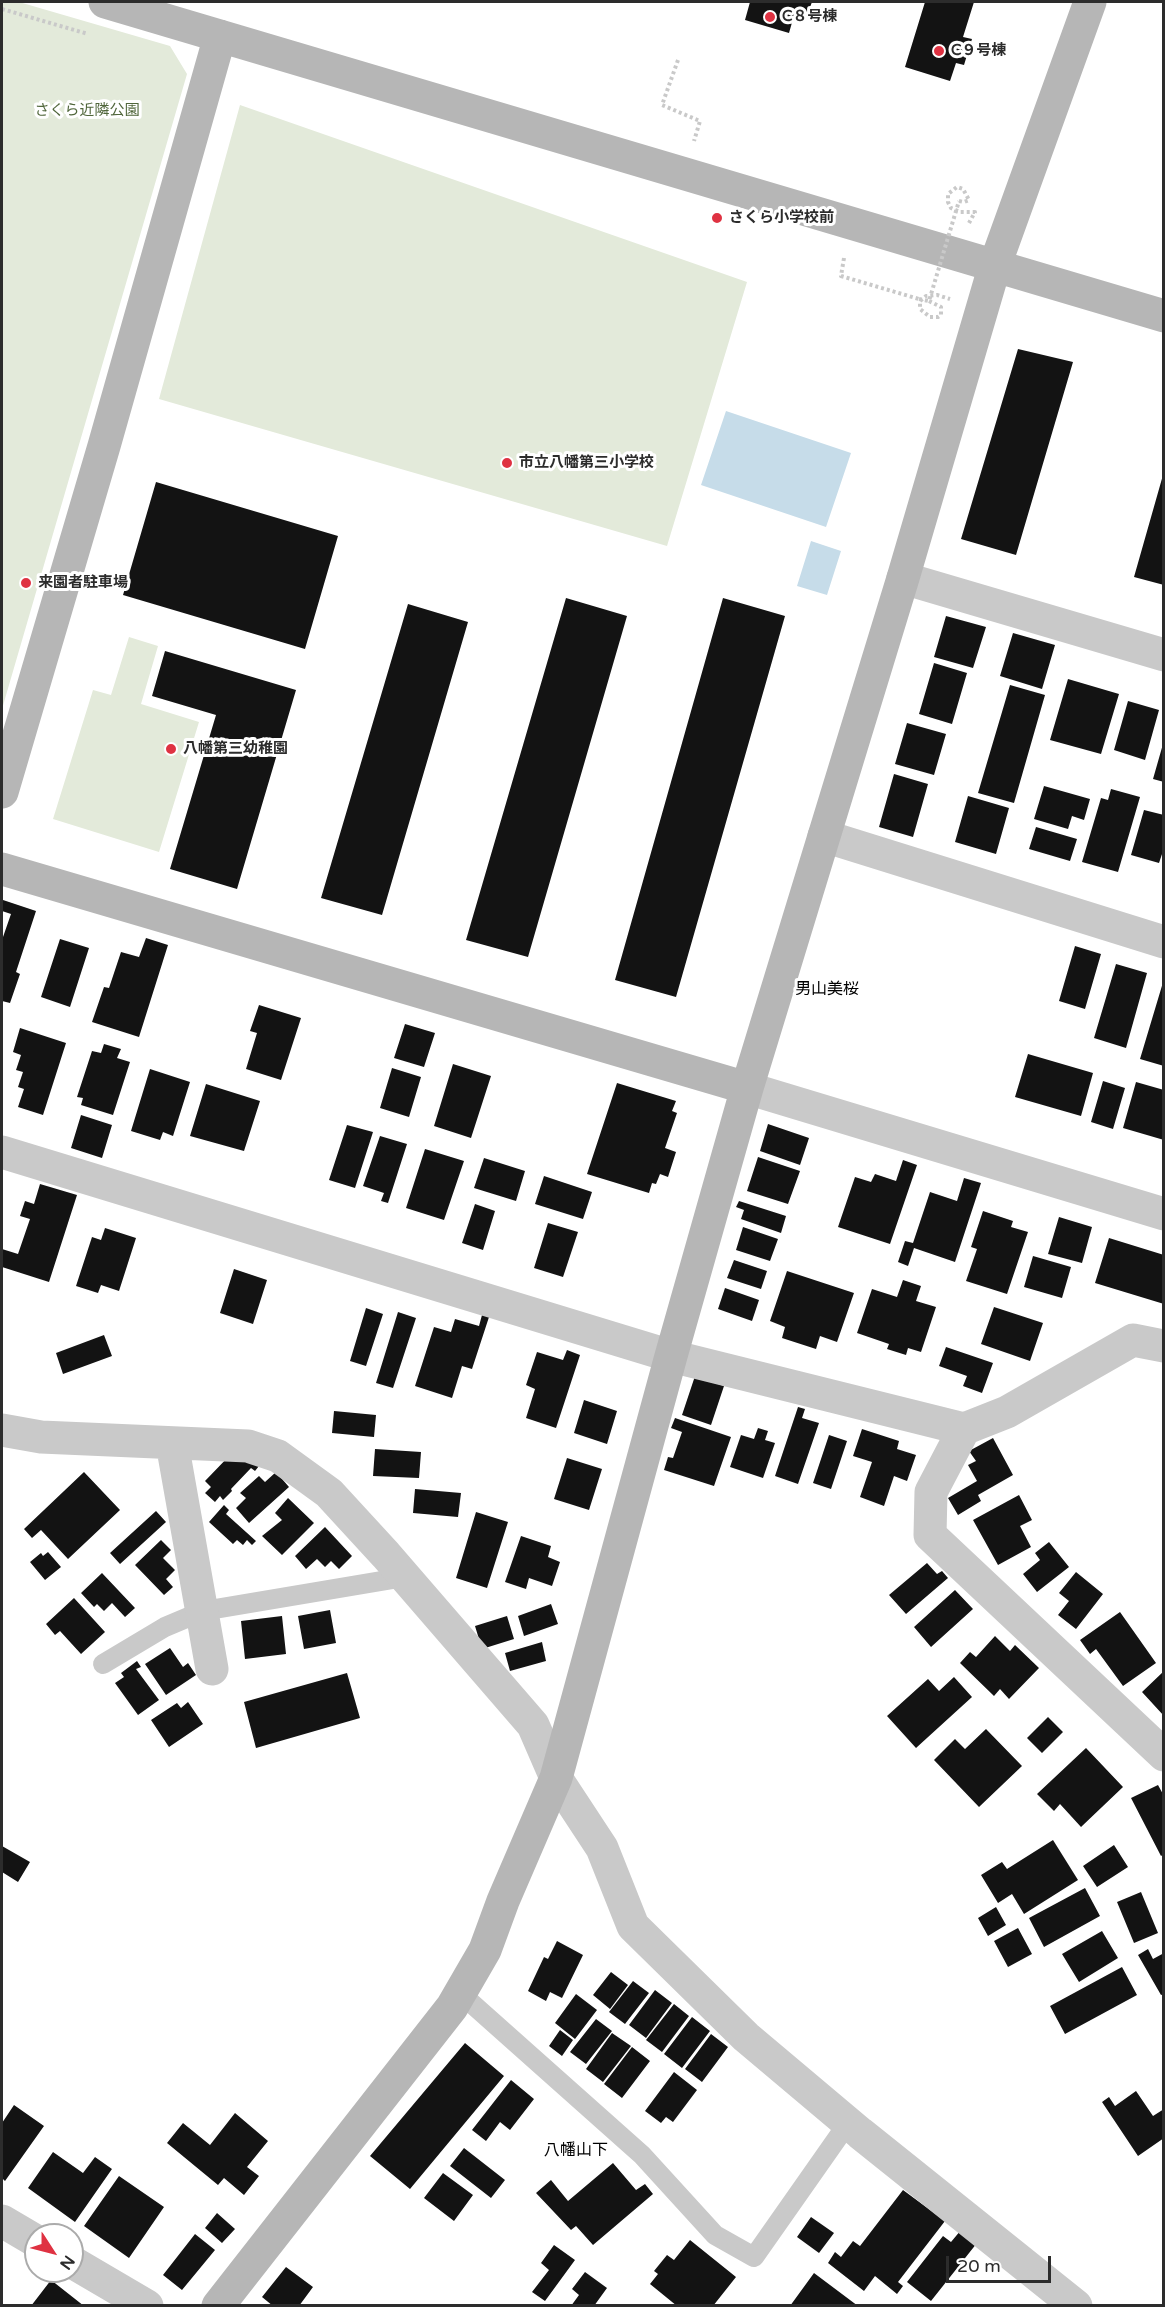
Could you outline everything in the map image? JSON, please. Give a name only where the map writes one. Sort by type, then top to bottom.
[{"type":"street","points":[[105,2],[1164,316]]},
{"type":"street","points":[[218,2306],[445,2017],[485,1950],[503,1901],[556,1778],[747,1088],[903,578],[995,265],[1090,2]]},
{"type":"street","points":[[2,792],[106,438],[220,36]]},
{"type":"street","points":[[903,578],[1164,654]]},
{"type":"street","points":[[824,836],[1164,942]]},
{"type":"street","points":[[2,868],[1164,1214]]},
{"type":"street","points":[[2,1152],[671,1356],[964,1429],[1007,1412],[1133,1340],[1164,1346]]},
{"type":"street","points":[[964,1429],[931,1492],[930,1534],[1164,1755]]},
{"type":"street","points":[[2,1430],[40,1437],[248,1446],[278,1456],[329,1492],[533,1725],[556,1778],[602,1848],[633,1926],[746,2037],[848,2123],[1076,2306]]},
{"type":"street","points":[[172,1443],[212,1669]]},
{"type":"street","points":[[2,2221],[24,2234]]},
{"type":"street","points":[[84,2269],[147,2306]]},
{"type":"lane","points":[[104,1664],[165,1627],[203,1611],[405,1577]]},
{"type":"lane","points":[[460,1993],[642,2155],[715,2235],[754,2257],[848,2123]]},
{"type":"path","points":[[678,60],[662,105],[700,121],[694,141]]},
{"type":"path","points":[[929,302],[959,201],[969,200],[963,189],[957,187],[948,194],[948,202],[951,208],[960,212],[975,212],[969,223]]},
{"type":"path","points":[[844,258],[842,276],[919,299],[929,302],[937,304],[941,307],[941,315],[930,317],[920,309],[920,301],[926,296],[937,295],[948,298]]},
{"type":"green space","name":"さくら近隣公園","points":[[2,2],[19,2],[170,46],[187,74],[2,709]]},
{"type":"green space","points":[[240,105],[747,282],[667,546],[159,399]]},
{"type":"green space","points":[[129,637],[158,646],[141,704],[199,722],[159,852],[53,819],[93,690],[111,695]]},
{"type":"water","points":[[726,411],[851,453],[826,527],[701,485]]},
{"type":"water","points":[[811,541],[841,551],[827,595],[797,586]]},
{"type":"building","name":"C８号棟","points":[[750,2],[812,2],[807,15],[795,12],[789,33],[745,20]]},
{"type":"building","name":"C９号棟","points":[[925,2],[974,2],[963,37],[972,39],[964,65],[956,63],[950,81],[905,67]]},
{"type":"building","points":[[1018,349],[1073,362],[1016,555],[961,539]]},
{"type":"building","points":[[1164,475],[1164,585],[1134,577]]},
{"type":"building","points":[[156,482],[338,536],[305,649],[123,595]]},
{"type":"building","points":[[566,598],[627,616],[528,957],[466,940]]},
{"type":"building","points":[[723,598],[785,616],[676,997],[615,980]]},
{"type":"building","points":[[408,604],[468,622],[382,915],[321,898]]},
{"type":"building","points":[[946,616],[986,627],[973,668],[934,657]]},
{"type":"building","points":[[1013,633],[1055,645],[1042,689],[1000,676]]},
{"type":"building","points":[[165,651],[296,690],[237,889],[170,869],[216,715],[152,696]]},
{"type":"building","points":[[934,663],[967,673],[952,724],[919,714]]},
{"type":"building","points":[[1068,679],[1119,694],[1101,754],[1050,740]]},
{"type":"building","points":[[1010,685],[1045,695],[1014,803],[978,793]]},
{"type":"building","points":[[1128,701],[1159,710],[1145,760],[1114,750]]},
{"type":"building","points":[[907,723],[946,734],[934,775],[895,764]]},
{"type":"building","points":[[1164,744],[1164,782],[1153,779]]},
{"type":"building","points":[[894,774],[928,784],[913,837],[879,827]]},
{"type":"building","points":[[1044,786],[1090,799],[1084,820],[1072,816],[1068,829],[1034,819]]},
{"type":"building","points":[[1111,789],[1140,797],[1118,872],[1082,862],[1101,798],[1108,800]]},
{"type":"building","points":[[968,796],[1009,808],[996,854],[955,842]]},
{"type":"building","points":[[1144,810],[1164,815],[1164,848],[1159,863],[1131,855]]},
{"type":"building","points":[[1036,827],[1077,839],[1070,861],[1029,849]]},
{"type":"building","points":[[3,900],[36,911],[16,972],[20,974],[10,1003],[2,1001],[2,937],[11,914],[2,911]]},
{"type":"building","points":[[146,938],[168,945],[139,1037],[92,1022],[104,987],[109,988],[121,952],[139,957]]},
{"type":"building","points":[[60,939],[89,948],[70,1007],[41,997]]},
{"type":"building","points":[[1075,946],[1101,954],[1085,1009],[1059,1001]]},
{"type":"building","points":[[1116,964],[1147,973],[1126,1048],[1094,1038]]},
{"type":"building","points":[[1164,979],[1164,1066],[1140,1059]]},
{"type":"building","points":[[259,1005],[301,1018],[281,1080],[246,1069],[257,1033],[250,1031]]},
{"type":"building","points":[[405,1024],[435,1033],[424,1067],[394,1058]]},
{"type":"building","points":[[20,1028],[66,1043],[43,1115],[18,1107],[24,1089],[18,1087],[23,1072],[16,1070],[21,1055],[13,1052]]},
{"type":"building","points":[[104,1044],[121,1049],[117,1058],[130,1062],[113,1115],[81,1105],[83,1098],[77,1097],[92,1051],[101,1053]]},
{"type":"building","points":[[1028,1054],[1093,1073],[1081,1116],[1015,1097]]},
{"type":"building","points":[[453,1064],[491,1076],[471,1138],[434,1126]]},
{"type":"building","points":[[392,1068],[421,1077],[409,1117],[380,1108]]},
{"type":"building","points":[[150,1069],[190,1082],[173,1136],[163,1132],[160,1140],[131,1131]]},
{"type":"building","points":[[1103,1081],[1125,1088],[1113,1129],[1091,1122]]},
{"type":"building","points":[[1136,1082],[1164,1090],[1164,1140],[1123,1128]]},
{"type":"building","points":[[617,1083],[676,1101],[672,1111],[677,1113],[665,1148],[676,1152],[668,1177],[660,1174],[656,1184],[652,1183],[649,1193],[587,1174]]},
{"type":"building","points":[[206,1084],[260,1101],[244,1151],[190,1136]]},
{"type":"building","points":[[81,1115],[112,1125],[102,1158],[71,1148]]},
{"type":"building","points":[[768,1124],[809,1138],[800,1165],[760,1151]]},
{"type":"building","points":[[347,1125],[373,1132],[355,1188],[329,1180]]},
{"type":"building","points":[[380,1136],[407,1144],[388,1203],[381,1201],[384,1193],[363,1186]]},
{"type":"building","points":[[425,1149],[464,1161],[444,1220],[406,1208]]},
{"type":"building","points":[[758,1157],[800,1171],[788,1204],[747,1191]]},
{"type":"building","points":[[484,1158],[525,1171],[516,1201],[474,1188]]},
{"type":"building","points":[[903,1160],[917,1165],[890,1244],[838,1227],[855,1177],[871,1182],[875,1174],[896,1181]]},
{"type":"building","points":[[544,1176],[592,1192],[583,1219],[535,1204]]},
{"type":"building","points":[[964,1178],[981,1183],[955,1262],[914,1248],[908,1266],[898,1262],[905,1241],[913,1243],[930,1192],[957,1201]]},
{"type":"building","points":[[40,1184],[77,1195],[49,1282],[2,1267],[2,1249],[18,1254],[30,1219],[20,1216],[25,1201],[34,1204]]},
{"type":"building","points":[[739,1201],[786,1216],[781,1233],[741,1219],[744,1210],[736,1207]]},
{"type":"building","points":[[475,1204],[495,1211],[483,1250],[462,1243]]},
{"type":"building","points":[[983,1211],[1013,1221],[1011,1227],[1028,1232],[1007,1294],[966,1281],[977,1249],[971,1247]]},
{"type":"building","points":[[1059,1217],[1092,1227],[1082,1263],[1048,1254]]},
{"type":"building","points":[[548,1223],[578,1232],[563,1277],[534,1268]]},
{"type":"building","points":[[743,1227],[778,1239],[770,1261],[736,1250]]},
{"type":"building","points":[[105,1228],[136,1238],[119,1291],[101,1285],[98,1293],[76,1286],[92,1237],[101,1240]]},
{"type":"building","points":[[1109,1238],[1164,1255],[1164,1304],[1095,1283]]},
{"type":"building","points":[[1033,1256],[1071,1267],[1062,1298],[1024,1287]]},
{"type":"building","points":[[734,1260],[767,1271],[761,1289],[727,1278]]},
{"type":"building","points":[[234,1269],[267,1280],[253,1324],[220,1313]]},
{"type":"building","points":[[787,1271],[854,1293],[837,1342],[820,1336],[816,1349],[782,1338],[785,1327],[770,1321]]},
{"type":"building","points":[[903,1280],[921,1286],[916,1301],[936,1307],[921,1352],[908,1348],[906,1355],[887,1349],[889,1344],[857,1333],[872,1289],[897,1297]]},
{"type":"building","points":[[725,1288],[759,1300],[752,1321],[718,1309]]},
{"type":"building","points":[[994,1307],[1043,1323],[1030,1361],[981,1344]]},
{"type":"building","points":[[366,1308],[383,1314],[366,1366],[350,1361]]},
{"type":"building","points":[[398,1312],[416,1318],[393,1388],[376,1383]]},
{"type":"building","points":[[482,1315],[489,1317],[472,1369],[462,1366],[452,1398],[415,1386],[434,1327],[451,1332],[455,1319],[479,1326]]},
{"type":"building","points":[[104,1335],[112,1356],[63,1374],[56,1353]]},
{"type":"building","points":[[946,1347],[993,1363],[982,1393],[963,1386],[967,1376],[939,1366]]},
{"type":"building","points":[[567,1350],[580,1355],[556,1428],[526,1418],[535,1389],[526,1385],[537,1352],[563,1360]]},
{"type":"building","points":[[695,1376],[724,1386],[711,1425],[682,1415]]},
{"type":"building","points":[[584,1400],[617,1411],[607,1444],[574,1433]]},
{"type":"building","points":[[798,1407],[805,1409],[802,1418],[819,1423],[798,1484],[775,1476]]},
{"type":"building","points":[[334,1411],[376,1415],[374,1437],[332,1433]]},
{"type":"building","points":[[675,1418],[731,1437],[714,1486],[664,1470],[668,1457],[673,1458],[682,1432],[671,1428]]},
{"type":"building","points":[[758,1428],[768,1431],[765,1440],[775,1443],[763,1478],[730,1467],[741,1435],[754,1439]]},
{"type":"building","points":[[862,1429],[899,1441],[897,1449],[916,1455],[907,1481],[894,1476],[884,1506],[860,1497],[872,1462],[853,1456]]},
{"type":"building","points":[[829,1435],[847,1441],[831,1489],[813,1483]]},
{"type":"building","points":[[993,1438],[1013,1475],[978,1495],[981,1501],[958,1515],[948,1498],[977,1481],[968,1465],[976,1461],[969,1451]]},
{"type":"building","points":[[375,1449],[421,1452],[419,1478],[373,1476]]},
{"type":"building","points":[[232,1453],[259,1466],[255,1471],[251,1468],[223,1500],[220,1496],[215,1502],[205,1493],[211,1487],[205,1481]]},
{"type":"building","points":[[567,1458],[602,1469],[589,1510],[554,1499]]},
{"type":"building","points":[[84,1472],[120,1510],[68,1559],[41,1530],[32,1538],[24,1529]]},
{"type":"building","points":[[276,1472],[289,1487],[249,1523],[236,1508],[246,1498],[240,1493],[259,1476],[265,1482]]},
{"type":"building","points":[[415,1489],[461,1493],[458,1517],[413,1513]]},
{"type":"building","points":[[1019,1495],[1032,1520],[1020,1526],[1031,1547],[998,1565],[973,1520]]},
{"type":"building","points":[[288,1498],[314,1523],[282,1555],[262,1536],[282,1520],[275,1513]]},
{"type":"building","points":[[224,1505],[229,1510],[226,1514],[256,1541],[252,1545],[247,1540],[243,1545],[237,1540],[233,1544],[209,1522]]},
{"type":"building","points":[[156,1511],[166,1522],[120,1564],[110,1553]]},
{"type":"building","points":[[476,1512],[508,1522],[487,1588],[456,1578]]},
{"type":"building","points":[[325,1527],[352,1556],[339,1569],[331,1561],[325,1567],[317,1559],[306,1569],[295,1556]]},
{"type":"building","points":[[521,1536],[551,1546],[548,1557],[560,1562],[552,1586],[529,1578],[526,1589],[505,1582]]},
{"type":"building","points":[[161,1540],[171,1550],[163,1558],[175,1570],[166,1579],[173,1587],[164,1595],[135,1565]]},
{"type":"building","points":[[1049,1542],[1069,1567],[1037,1592],[1023,1574],[1040,1560],[1035,1553]]},
{"type":"building","points":[[48,1552],[61,1567],[45,1580],[30,1562],[41,1553],[43,1556]]},
{"type":"building","points":[[927,1563],[937,1574],[942,1571],[948,1578],[906,1614],[889,1595]]},
{"type":"building","points":[[1076,1572],[1103,1594],[1076,1629],[1058,1615],[1069,1601],[1059,1593]]},
{"type":"building","points":[[102,1573],[135,1608],[125,1617],[112,1603],[104,1611],[97,1604],[94,1607],[81,1593]]},
{"type":"building","points":[[955,1590],[973,1609],[931,1647],[914,1627]]},
{"type":"building","points":[[74,1598],[105,1632],[81,1654],[60,1631],[55,1635],[46,1624]]},
{"type":"building","points":[[551,1604],[558,1624],[524,1636],[518,1616]]},
{"type":"building","points":[[330,1610],[336,1643],[304,1649],[298,1616]]},
{"type":"building","points":[[1120,1612],[1156,1663],[1123,1686],[1096,1649],[1090,1654],[1080,1640]]},
{"type":"building","points":[[282,1616],[286,1654],[245,1659],[241,1621]]},
{"type":"building","points":[[507,1616],[514,1639],[482,1649],[475,1626]]},
{"type":"building","points":[[995,1636],[1010,1651],[1015,1645],[1039,1668],[1009,1699],[1000,1689],[994,1696],[960,1663],[970,1652],[976,1657]]},
{"type":"building","points":[[542,1642],[546,1661],[510,1671],[505,1653]]},
{"type":"building","points":[[170,1648],[183,1667],[188,1663],[196,1675],[166,1695],[145,1664]]},
{"type":"building","points":[[137,1661],[141,1667],[136,1669],[159,1700],[138,1715],[115,1683],[124,1677],[121,1673]]},
{"type":"building","points":[[1164,1671],[1164,1716],[1142,1692]]},
{"type":"building","points":[[347,1673],[360,1718],[256,1748],[244,1702]]},
{"type":"building","points":[[954,1677],[972,1697],[916,1748],[887,1716],[928,1679],[939,1691]]},
{"type":"building","points":[[188,1702],[203,1724],[169,1747],[151,1720],[177,1703],[181,1708]]},
{"type":"building","points":[[1048,1717],[1063,1732],[1042,1753],[1027,1738]]},
{"type":"building","points":[[986,1729],[1022,1766],[979,1807],[934,1760],[955,1739],[965,1749]]},
{"type":"building","points":[[1086,1748],[1123,1787],[1081,1827],[1060,1804],[1054,1811],[1037,1794]]},
{"type":"building","points":[[1158,1785],[1164,1796],[1164,1854],[1161,1856],[1131,1798]]},
{"type":"building","points":[[1053,1840],[1078,1880],[1024,1914],[1012,1894],[998,1903],[981,1875],[1002,1862],[1007,1869]]},
{"type":"building","points":[[1114,1845],[1128,1867],[1097,1887],[1083,1866]]},
{"type":"building","points":[[2,1846],[30,1862],[18,1882],[2,1872]]},
{"type":"building","points":[[1085,1888],[1100,1916],[1044,1947],[1029,1918]]},
{"type":"building","points":[[1141,1892],[1158,1933],[1134,1943],[1117,1902]]},
{"type":"building","points":[[996,1907],[1006,1925],[988,1936],[978,1918]]},
{"type":"building","points":[[1018,1928],[1032,1954],[1008,1967],[994,1941]]},
{"type":"building","points":[[1102,1931],[1118,1958],[1079,1982],[1062,1954]]},
{"type":"building","points":[[557,1941],[583,1955],[562,1998],[550,1992],[546,2001],[528,1991],[544,1957],[548,1959]]},
{"type":"building","points":[[1148,1949],[1153,1959],[1164,1953],[1164,1994],[1161,1995],[1138,1955]]},
{"type":"building","points":[[1122,1967],[1137,1995],[1065,2034],[1050,2006]]},
{"type":"building","points":[[611,1972],[628,1985],[610,2009],[593,1995]]},
{"type":"building","points":[[633,1981],[649,1993],[625,2024],[609,2012]]},
{"type":"building","points":[[655,1990],[672,2003],[646,2038],[629,2025]]},
{"type":"building","points":[[576,1994],[597,2010],[575,2039],[555,2023]]},
{"type":"building","points":[[674,2004],[689,2016],[662,2052],[646,2040]]},
{"type":"building","points":[[692,2017],[710,2031],[682,2068],[664,2054]]},
{"type":"building","points":[[596,2019],[612,2031],[586,2064],[570,2052]]},
{"type":"building","points":[[560,2030],[573,2040],[562,2056],[549,2046]]},
{"type":"building","points":[[612,2033],[631,2046],[603,2082],[586,2069]]},
{"type":"building","points":[[711,2034],[728,2047],[702,2082],[685,2069]]},
{"type":"building","points":[[465,2043],[504,2076],[410,2189],[370,2156]]},
{"type":"building","points":[[632,2047],[650,2061],[622,2098],[604,2084]]},
{"type":"building","points":[[674,2072],[697,2090],[673,2122],[666,2117],[661,2123],[645,2111]]},
{"type":"building","points":[[511,2080],[534,2099],[510,2130],[500,2122],[486,2141],[472,2130]]},
{"type":"building","points":[[1136,2091],[1153,2116],[1164,2109],[1164,2138],[1138,2156],[1102,2102],[1109,2097],[1115,2106]]},
{"type":"building","points":[[14,2105],[44,2126],[5,2181],[2,2178],[2,2123]]},
{"type":"building","points":[[235,2113],[268,2141],[247,2167],[259,2176],[244,2195],[224,2178],[218,2185],[167,2143],[183,2123],[210,2145]]},
{"type":"building","points":[[464,2148],[505,2180],[491,2198],[450,2166]]},
{"type":"building","points":[[53,2152],[83,2173],[95,2157],[112,2169],[75,2222],[28,2188]]},
{"type":"building","points":[[613,2163],[636,2190],[645,2184],[653,2194],[593,2245],[576,2226],[571,2230],[536,2193],[551,2180],[568,2201]]},
{"type":"building","points":[[443,2173],[473,2195],[454,2221],[424,2198]]},
{"type":"building","points":[[119,2176],[164,2207],[129,2258],[84,2226]]},
{"type":"building","points":[[903,2190],[945,2221],[898,2282],[903,2286],[897,2294],[875,2276],[864,2291],[828,2263],[835,2252],[841,2257],[853,2241],[860,2246]]},
{"type":"building","points":[[217,2213],[235,2229],[222,2243],[205,2228]]},
{"type":"building","points":[[811,2217],[834,2233],[819,2253],[797,2237]]},
{"type":"building","points":[[961,2230],[977,2243],[931,2301],[907,2282],[943,2236],[951,2242]]},
{"type":"building","points":[[195,2234],[215,2250],[182,2290],[163,2275]]},
{"type":"building","points":[[690,2240],[736,2277],[713,2306],[677,2306],[650,2284],[658,2274],[654,2271],[667,2255],[674,2260]]},
{"type":"building","points":[[554,2245],[575,2260],[545,2301],[532,2292],[549,2270],[541,2263]]},
{"type":"building","points":[[286,2267],[313,2287],[299,2306],[273,2306],[262,2297]]},
{"type":"building","points":[[585,2272],[607,2288],[594,2306],[571,2306],[579,2295],[572,2289]]},
{"type":"building","points":[[814,2273],[858,2306],[790,2306]]},
{"type":"building","points":[[49,2283],[55,2283],[84,2306],[31,2306]]},
{"type":"place","name":"C８号棟","points":[[770,17]]},
{"type":"place","name":"C９号棟","points":[[939,51]]},
{"type":"place","name":"さくら小学校前","points":[[717,218]]},
{"type":"place","name":"市立八幡第三小学校","points":[[507,463]]},
{"type":"place","name":"来園者駐車場","points":[[26,583]]},
{"type":"place","name":"八幡第三幼稚園","points":[[171,749]]},
{"type":"district","name":"男山美桜","points":[[827,990]]},
{"type":"district","name":"八幡山下","points":[[576,2151]]}]
